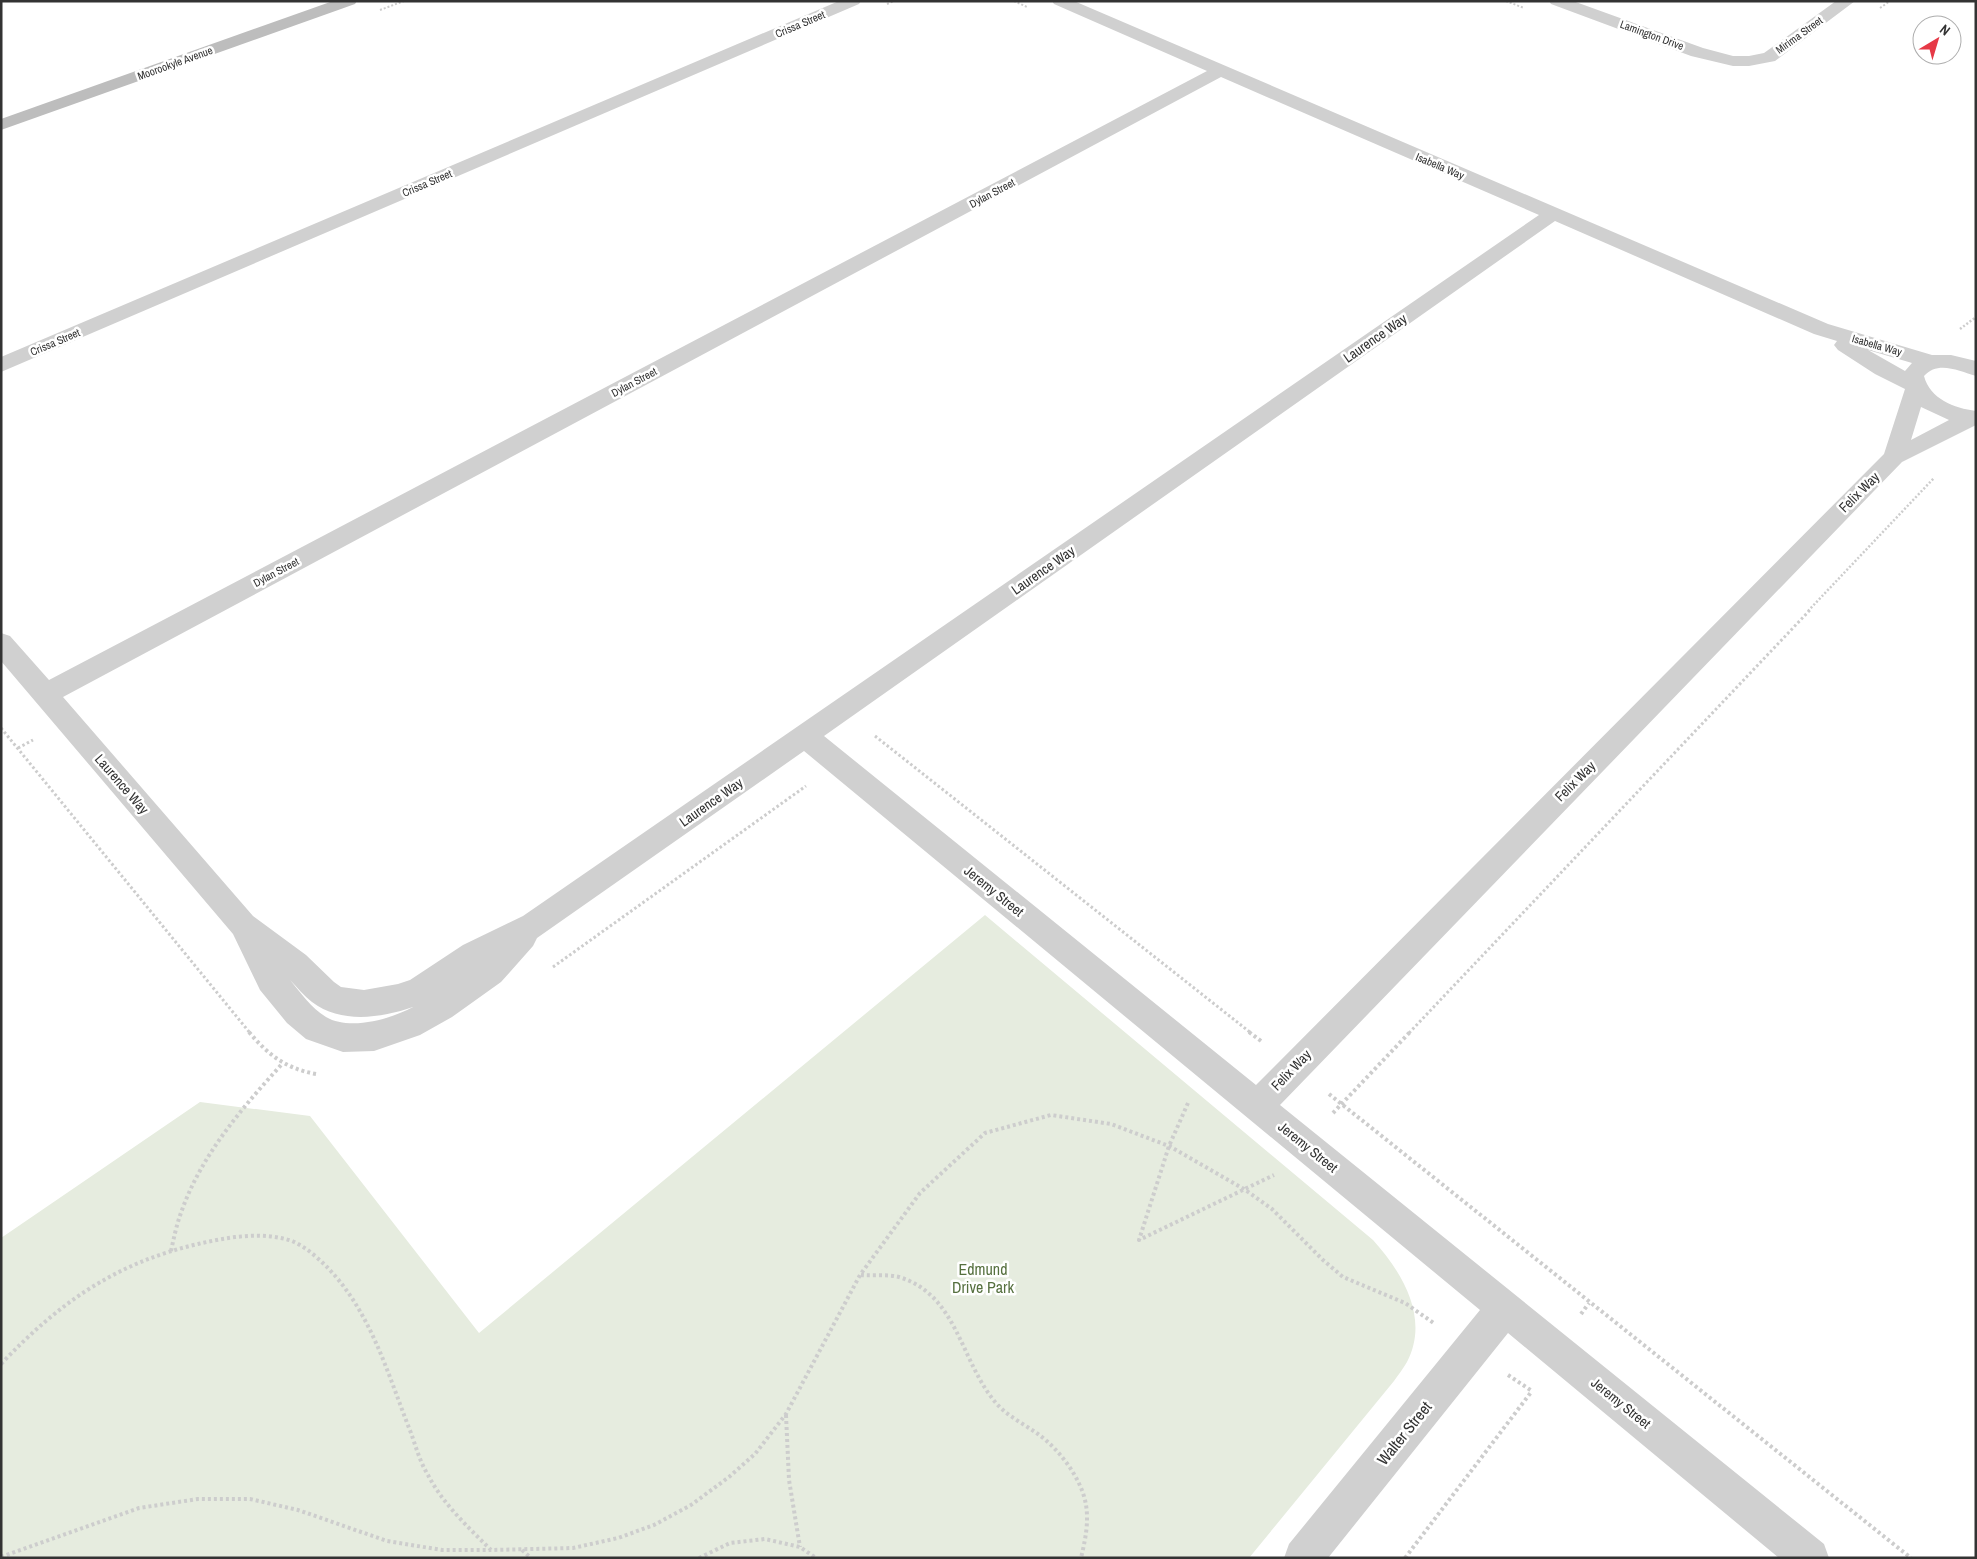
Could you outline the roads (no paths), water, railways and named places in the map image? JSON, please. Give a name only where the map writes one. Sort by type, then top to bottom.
[{"type":"street","name":"Moorookyle Avenue","points":[[1,125],[349,1]]},
{"type":"street","name":"Crissa Street","points":[[1,365],[853,1]]},
{"type":"street","name":"Isabella Way","points":[[1060,1],[1820,329],[1937,361],[1955,362],[1976,369]]},
{"type":"street","name":"Lamington Drive","points":[[1557,1],[1697,52],[1733,61],[1748,61]]},
{"type":"street","name":"Mirima Street","points":[[1748,61],[1769,57],[1847,1]]},
{"type":"street","name":"Dylan Street","points":[[46,694],[1221,70]]},
{"type":"street","name":"Laurence Way","points":[[1,643],[243,926],[271,980],[298,1013],[317,1029],[343,1037],[374,1036],[409,1025],[440,1007],[490,972],[533,925],[1553,214]]},
{"type":"street","name":"Isabella Way","points":[[1820,329],[1883,369],[1915,386],[1923,396],[1938,407],[1972,418]]},
{"type":"street","points":[[1937,361],[1976,348]]},
{"type":"street","name":"Felix Way","points":[[1894,457],[1915,386],[1913,376],[1916,370],[1923,365],[1937,361]]},
{"type":"street","name":"Felix Way","points":[[1257,1106],[1294,1066],[1894,457],[1948,432],[1972,418]]},
{"type":"street","name":"Jeremy Street","points":[[805,736],[1810,1558]]},
{"type":"street","name":"Walter Street","points":[[1304,1558],[1505,1308]]},
{"type":"park label","name":"Edmund Drive Park","points":[[983,1278]]}]
